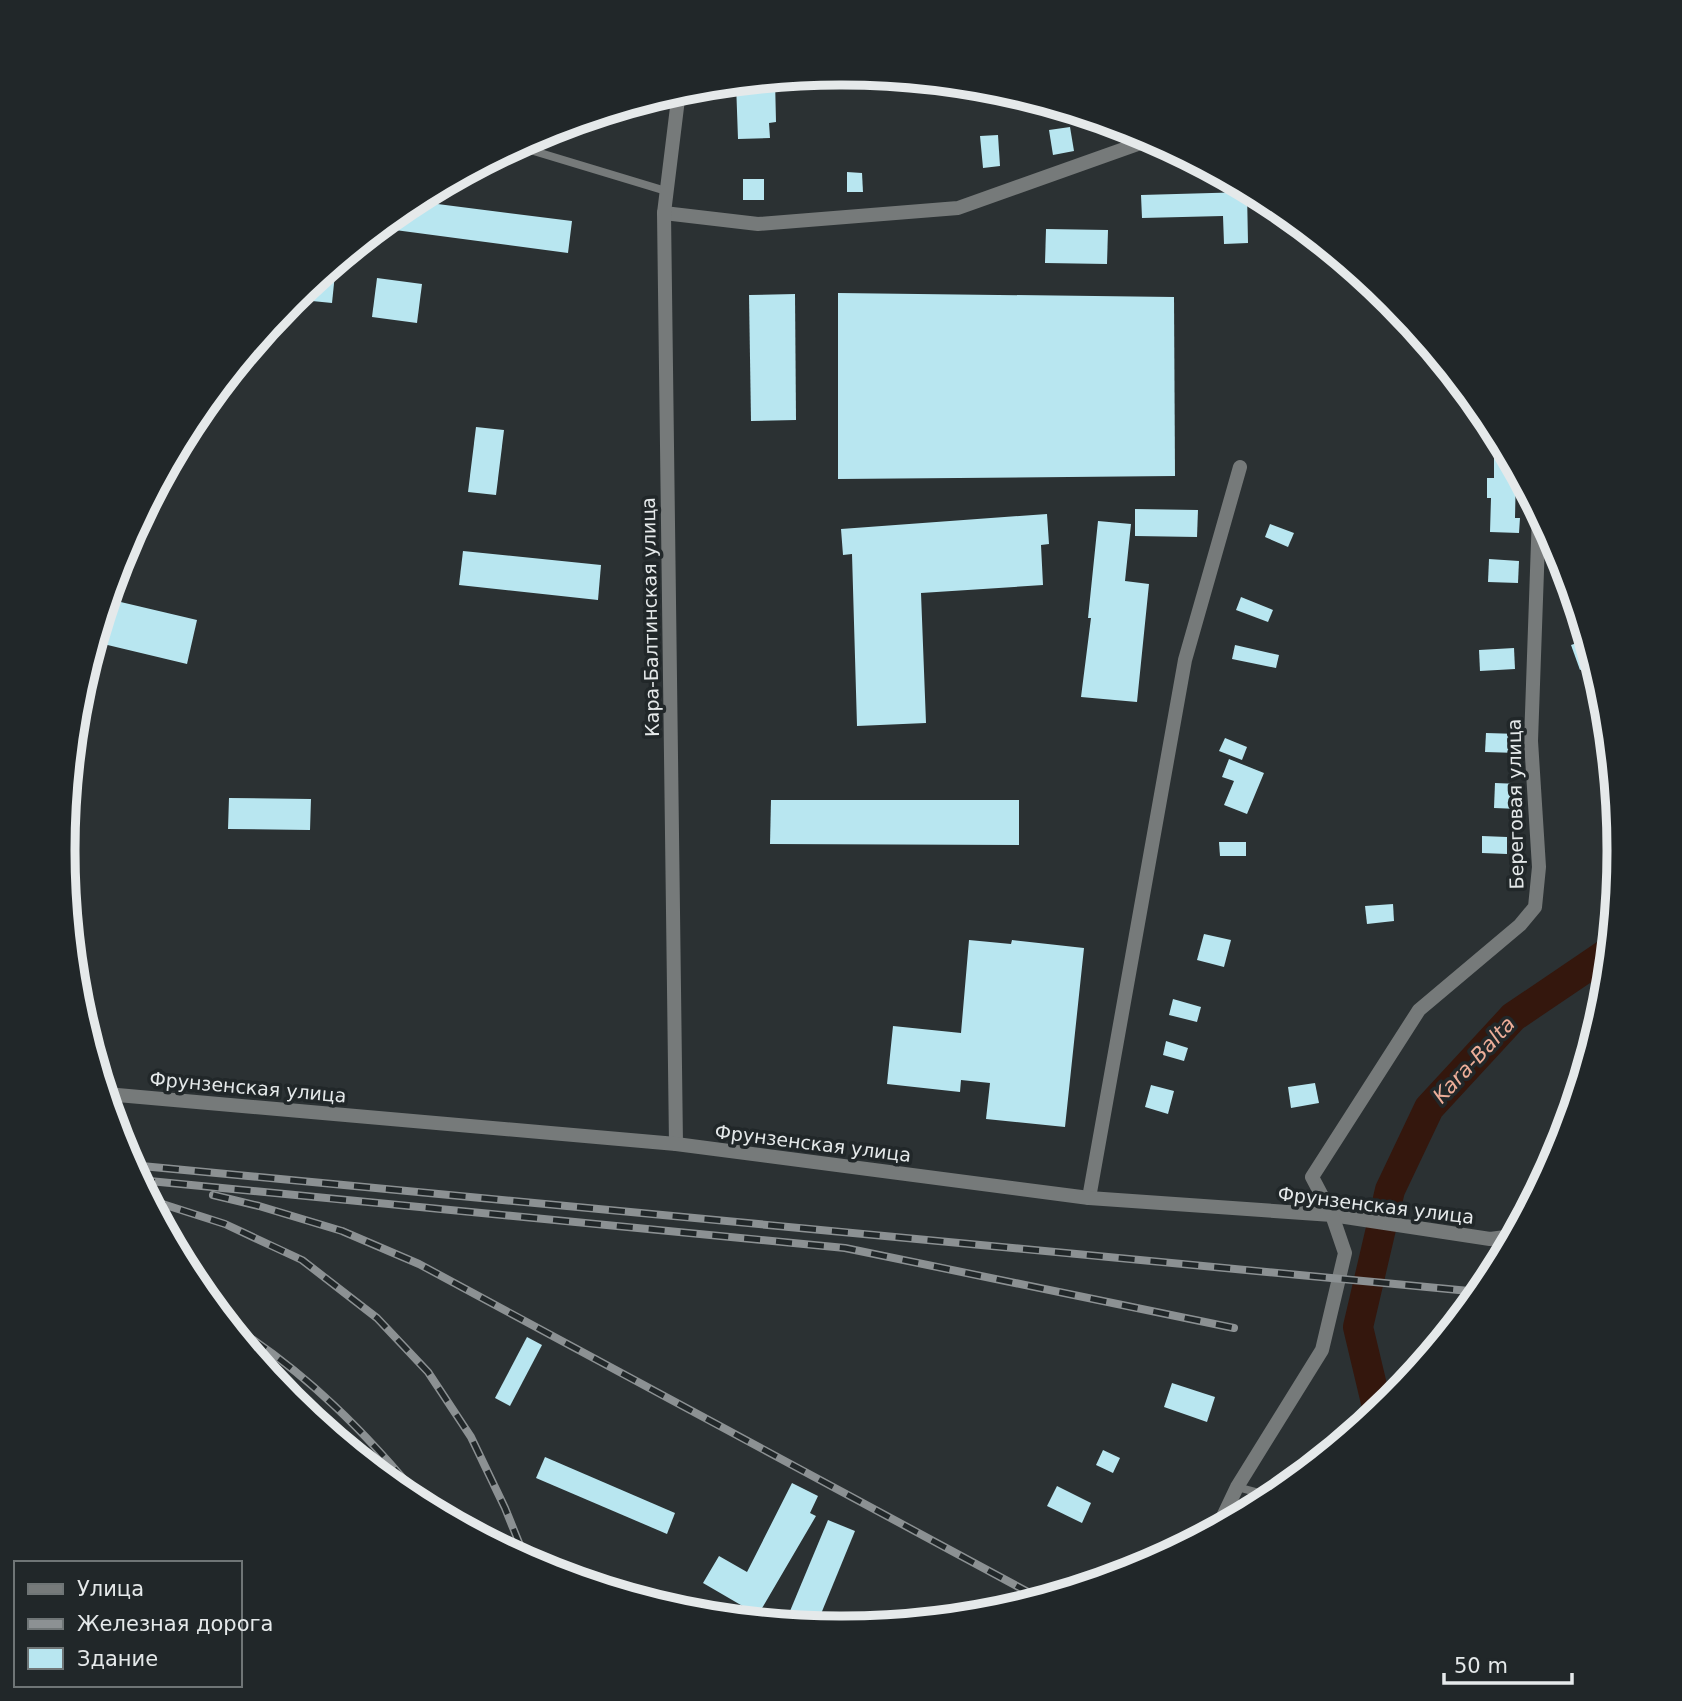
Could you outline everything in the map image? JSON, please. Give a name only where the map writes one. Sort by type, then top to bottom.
[{"type":"street","name":"Кара-Балтинская улица","points":[[676,1144],[664,213],[677,103]]},
{"type":"street","points":[[664,213],[758,224],[958,208],[1137,145]]},
{"type":"street","points":[[1089,1198],[1185,660],[1240,467]]},
{"type":"street","name":"Береговая улица","points":[[1332,1214],[1312,1177],[1419,1010],[1520,925],[1535,908],[1539,867],[1531,741],[1538,535]]},
{"type":"street","name":"Фрунзенская улица","points":[[115,1095],[676,1144],[1089,1198],[1332,1214],[1490,1239],[1501,1238]]},
{"type":"street","points":[[1224,1514],[1237,1487],[1322,1350],[1345,1253],[1332,1214]]},
{"type":"lane","points":[[532,150],[666,191]]},
{"type":"lane","points":[[1237,1487],[1257,1493]]},
{"type":"building","points":[[775,88],[776,122],[769,123],[770,138],[738,139],[736,92]]},
{"type":"building","points":[[1070,127],[1074,151],[1053,155],[1049,130]]},
{"type":"building","points":[[998,135],[1000,166],[983,168],[980,136]]},
{"type":"building","points":[[847,172],[862,173],[863,192],[847,192]]},
{"type":"building","points":[[743,179],[764,179],[764,200],[743,200]]},
{"type":"building","points":[[1232,192],[1247,202],[1248,243],[1224,244],[1223,216],[1142,218],[1141,195]]},
{"type":"building","points":[[433,203],[572,221],[568,253],[395,230]]},
{"type":"building","points":[[1046,229],[1108,230],[1107,264],[1045,263]]},
{"type":"building","points":[[335,276],[332,303],[309,301]]},
{"type":"building","points":[[377,278],[422,284],[417,323],[372,317]]},
{"type":"building","points":[[838,293],[1174,297],[1175,476],[838,479]]},
{"type":"building","points":[[795,294],[796,420],[751,421],[749,295]]},
{"type":"building","points":[[476,427],[504,430],[496,495],[468,492]]},
{"type":"building","points":[[1494,451],[1516,489],[1515,518],[1520,518],[1519,533],[1490,532],[1491,498],[1487,498],[1487,478],[1494,478]]},
{"type":"building","points":[[1135,509],[1198,510],[1197,537],[1135,536]]},
{"type":"building","points":[[1047,514],[1049,544],[1041,545],[1043,585],[921,593],[926,723],[857,726],[852,554],[843,555],[841,529]]},
{"type":"building","points":[[1098,521],[1131,524],[1125,581],[1149,584],[1137,702],[1081,697],[1091,618],[1088,618]]},
{"type":"building","points":[[1270,524],[1294,533],[1288,547],[1265,537]]},
{"type":"building","points":[[463,551],[601,565],[598,600],[459,585]]},
{"type":"building","points":[[1489,559],[1519,561],[1518,583],[1488,582]]},
{"type":"building","points":[[1241,597],[1273,610],[1268,622],[1236,610]]},
{"type":"building","points":[[117,601],[197,620],[187,664],[103,644]]},
{"type":"building","points":[[1578,643],[1585,668],[1580,670],[1571,645]]},
{"type":"building","points":[[1235,645],[1279,655],[1276,668],[1232,659]]},
{"type":"building","points":[[1514,648],[1515,669],[1480,671],[1479,650]]},
{"type":"building","points":[[1486,733],[1519,734],[1518,753],[1485,752]]},
{"type":"building","points":[[1225,738],[1247,747],[1242,760],[1219,751]]},
{"type":"building","points":[[1229,759],[1264,773],[1247,814],[1224,805],[1234,781],[1222,777]]},
{"type":"building","points":[[1495,783],[1520,784],[1519,809],[1494,808]]},
{"type":"building","points":[[229,798],[311,799],[310,830],[228,829]]},
{"type":"building","points":[[771,800],[1019,800],[1019,845],[770,844]]},
{"type":"building","points":[[1482,836],[1507,837],[1507,854],[1482,853]]},
{"type":"building","points":[[1219,842],[1246,842],[1246,856],[1220,856]]},
{"type":"building","points":[[1393,904],[1394,921],[1367,924],[1365,906]]},
{"type":"building","points":[[1204,934],[1231,940],[1224,967],[1197,960]]},
{"type":"building","points":[[969,940],[1011,944],[1012,940],[1084,948],[1065,1127],[986,1119],[990,1083],[961,1080],[960,1092],[887,1084],[893,1026],[961,1033]]},
{"type":"building","points":[[1173,999],[1201,1007],[1197,1022],[1169,1015]]},
{"type":"building","points":[[1166,1041],[1188,1048],[1184,1061],[1163,1055]]},
{"type":"building","points":[[1315,1083],[1319,1103],[1291,1108],[1288,1087]]},
{"type":"building","points":[[1151,1085],[1174,1091],[1168,1114],[1145,1107]]},
{"type":"building","points":[[527,1337],[542,1345],[510,1406],[495,1398]]},
{"type":"building","points":[[1172,1383],[1215,1397],[1207,1422],[1164,1407]]},
{"type":"building","points":[[1103,1450],[1120,1458],[1113,1473],[1096,1465]]},
{"type":"building","points":[[545,1457],[675,1513],[667,1534],[536,1478]]},
{"type":"building","points":[[792,1483],[818,1496],[810,1513],[816,1516],[760,1612],[751,1611],[703,1583],[719,1556],[747,1572]]},
{"type":"building","points":[[1057,1486],[1091,1503],[1082,1523],[1047,1506]]},
{"type":"building","points":[[828,1520],[855,1531],[820,1616],[788,1615]]},
{"type":"waterway","name":"Kara-Balta","points":[[1375,1399],[1358,1327],[1390,1190],[1429,1108],[1513,1017],[1599,959]]},
{"type":"railway","points":[[144,1166],[1468,1291]]},
{"type":"railway","points":[[150,1181],[845,1248],[1234,1328]]},
{"type":"railway","points":[[213,1195],[342,1231],[419,1264],[1029,1592]]},
{"type":"railway","points":[[162,1204],[225,1224],[302,1260],[377,1318],[428,1372],[471,1437],[520,1545]]},
{"type":"railway","points":[[251,1338],[334,1405],[401,1476]]}]
